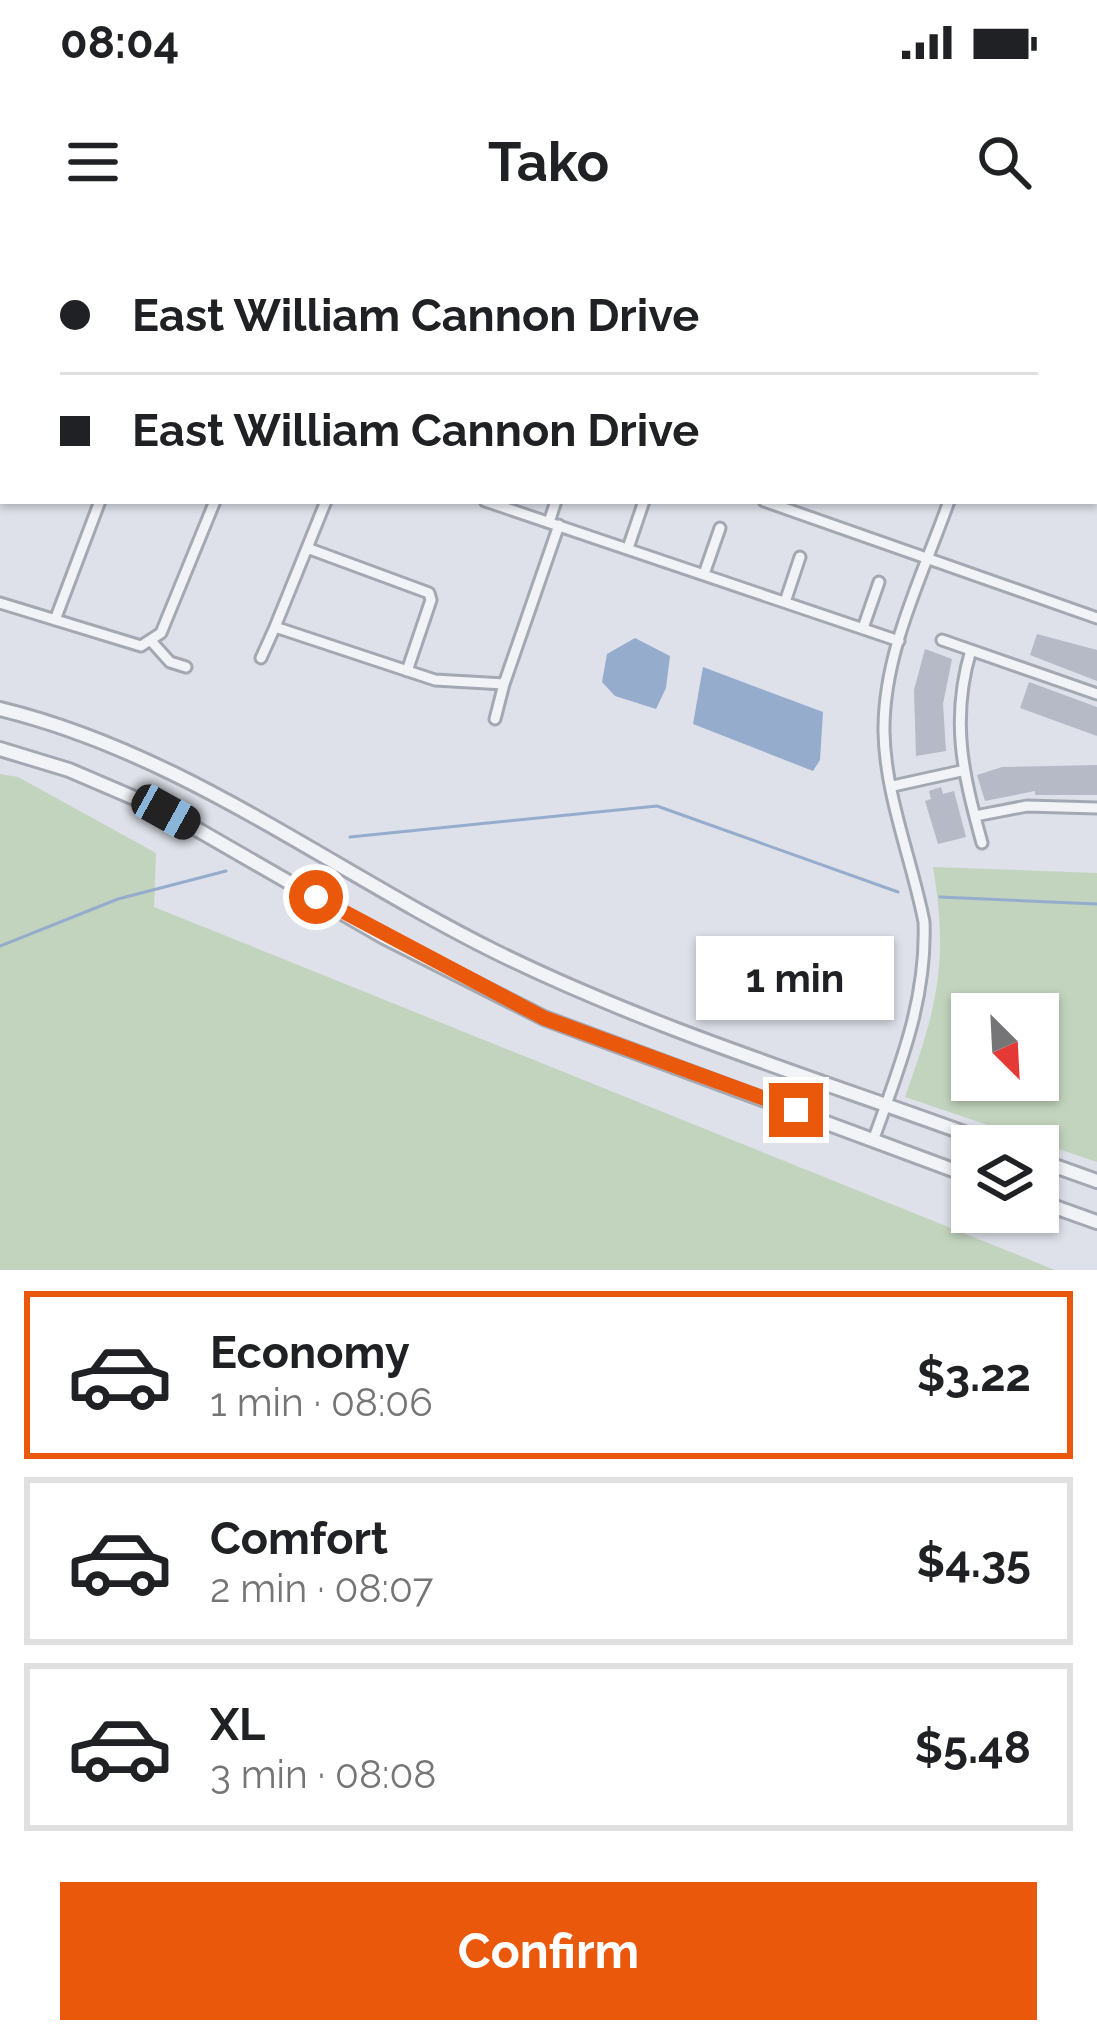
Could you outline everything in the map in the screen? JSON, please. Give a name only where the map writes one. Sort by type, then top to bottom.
[{"type":"street","points":[[55,620],[99,504]]},
{"type":"street","points":[[0,603],[141,646],[152,642],[161,633],[214,504]]},
{"type":"street","points":[[261,658],[325,504]]},
{"type":"street","points":[[494,504],[899,641]]},
{"type":"street","points":[[495,719],[556,504]]},
{"type":"street","points":[[628,548],[643,504]]},
{"type":"street","points":[[772,504],[1097,617]]},
{"type":"street","points":[[874,1138],[912,1033],[925,952],[885,719],[899,641],[948,504]]},
{"type":"street","points":[[704,574],[720,528]]},
{"type":"street","points":[[307,548],[429,593],[431,600],[407,671]]},
{"type":"street","points":[[785,602],[800,556]]},
{"type":"street","points":[[863,628],[879,582]]},
{"type":"street","points":[[275,628],[435,680],[504,684]]},
{"type":"street","points":[[942,640],[1097,694]]},
{"type":"street","points":[[152,642],[170,662],[186,667]]},
{"type":"street","points":[[971,650],[959,691],[962,771],[982,843]]},
{"type":"street","points":[[0,709],[86,735],[188,779],[410,908],[540,973],[676,1029],[951,1127]]},
{"type":"street","points":[[0,749],[69,770],[166,812],[384,937],[544,1018],[951,1169]]},
{"type":"street","points":[[893,786],[962,771]]},
{"type":"street","points":[[975,816],[1027,806],[1097,808]]},
{"type":"street","points":[[1059,1167],[1097,1181]]},
{"type":"street","points":[[1059,1208],[1097,1222]]},
{"type":"green space","points":[[0,774],[18,777],[156,853],[154,907],[951,1228],[951,1233],[963,1233],[1055,1270],[0,1270]]},
{"type":"green space","points":[[933,867],[1097,873],[1097,1162],[1059,1149],[1059,1125],[988,1125],[905,1097],[932,1010],[940,931]]},
{"type":"water","points":[[635,638],[670,656],[666,688],[656,709],[615,696],[602,682],[607,654]]},
{"type":"water","points":[[703,667],[823,712],[820,760],[813,771],[693,724]]},
{"type":"building","points":[[1037,634],[1097,650],[1097,681],[1030,655]]},
{"type":"building","points":[[925,649],[952,659],[943,704],[946,751],[916,756],[914,690]]},
{"type":"building","points":[[1029,682],[1097,707],[1097,736],[1020,708]]},
{"type":"building","points":[[1097,765],[1097,795],[1035,795],[1035,791],[985,801],[977,775],[1002,767]]},
{"type":"building","points":[[941,787],[943,794],[954,791],[966,837],[938,844],[925,801],[931,799],[929,791]]},
{"type":"waterway","points":[[350,837],[657,806],[898,892]]},
{"type":"waterway","points":[[0,946],[118,899],[226,871]]},
{"type":"waterway","points":[[940,897],[1097,904]]},
{"type":"route","points":[[316,897],[544,1018],[796,1110]]}]
